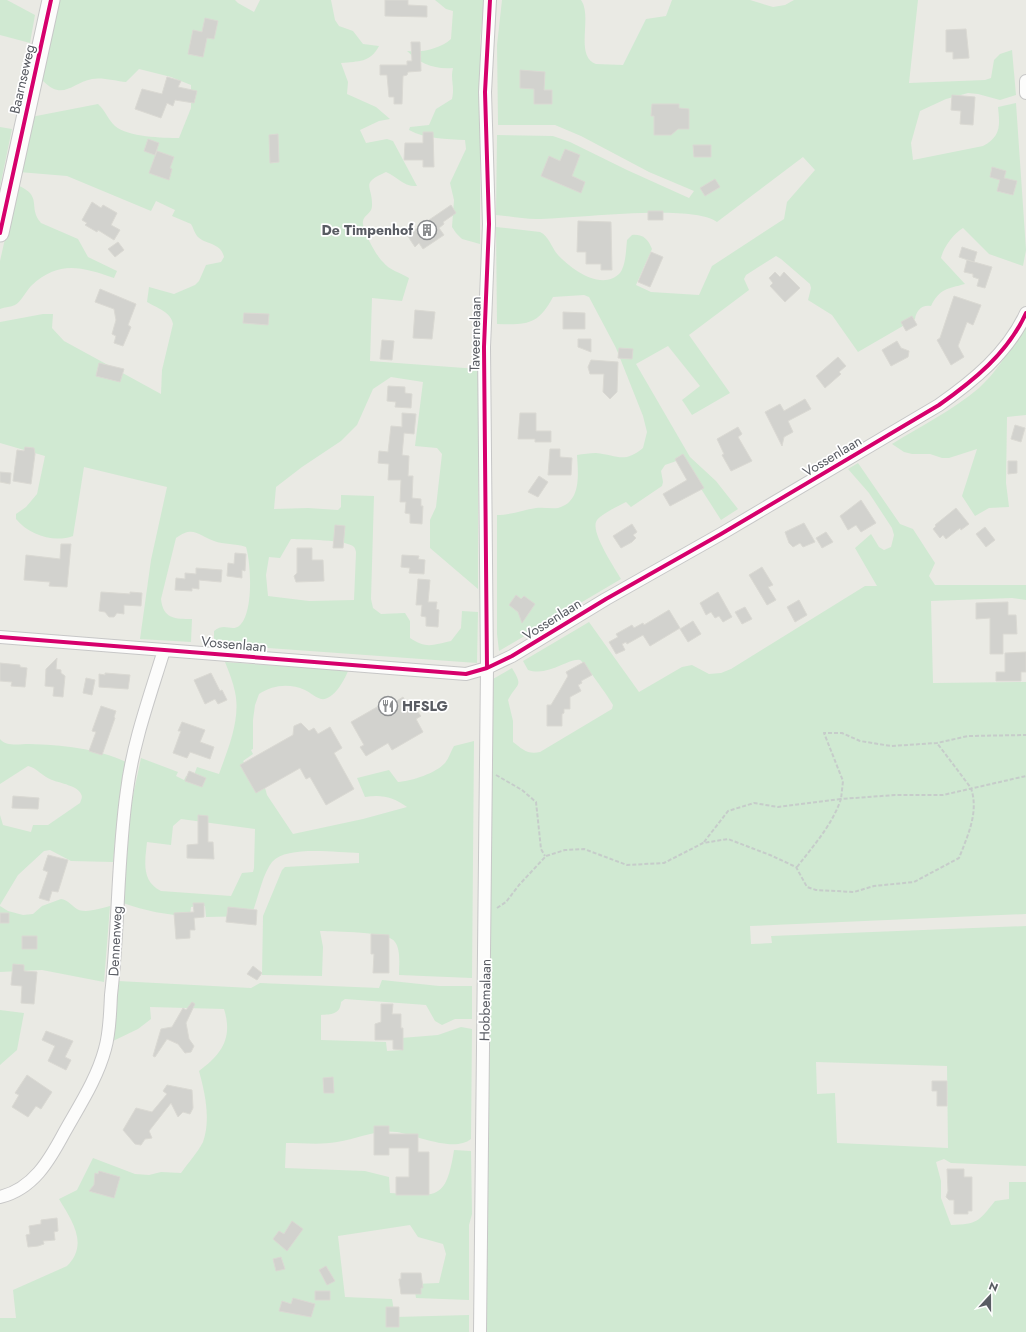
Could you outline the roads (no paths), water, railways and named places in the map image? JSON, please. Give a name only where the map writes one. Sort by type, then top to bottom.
[{"type":"street","name":"Baarnseweg","points":[[0,233],[51,0]]},
{"type":"street","name":"Taveernelaan","points":[[487,668],[484,347],[489,224],[485,92],[490,0]]},
{"type":"street","points":[[1026,81],[1026,93]]},
{"type":"street","name":"Vossenlaan","points":[[0,637],[466,674],[487,668],[512,656],[606,598],[721,534],[939,405],[967,386],[992,362],[1021,325],[1026,313]]},
{"type":"street","name":"Dennenweg","points":[[0,1197],[8,1195],[36,1177],[52,1157],[95,1075],[106,1049],[113,976],[118,878],[132,756],[164,650]]},
{"type":"street","name":"Hobbemalaan","points":[[480,1332],[486,914],[487,668]]},
{"type":"place","name":"De Timpenhof","points":[[427,230]]},
{"type":"place","name":"HFSLG","points":[[388,706]]}]
